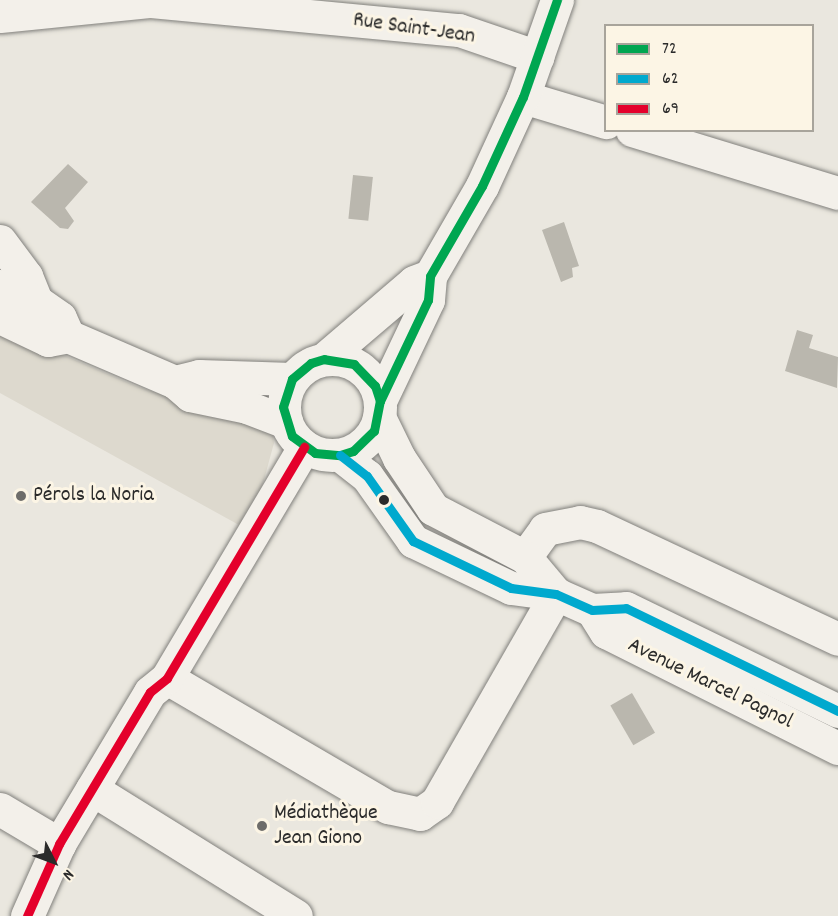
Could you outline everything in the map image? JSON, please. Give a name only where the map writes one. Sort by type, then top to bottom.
[{"type":"street","points":[[0,317],[48,340],[68,336],[175,382],[190,395],[247,407],[339,455],[365,442],[428,300],[430,276],[482,186],[523,97],[557,0]]},
{"type":"street","name":"Rue Saint-Jean","points":[[0,16],[151,1],[459,30],[538,57]]},
{"type":"street","points":[[523,97],[604,121]]},
{"type":"street","points":[[638,132],[838,194]]},
{"type":"street","points":[[0,241],[26,276],[36,301]]},
{"type":"street","points":[[324,359],[414,282],[430,276]]},
{"type":"street","points":[[0,286],[36,301],[60,318],[68,336]]},
{"type":"street","points":[[38,912],[59,844],[150,692],[167,678],[257,529],[295,434],[284,399],[292,379],[311,363],[324,359],[339,359],[360,369],[375,386],[379,409]]},
{"type":"street","points":[[175,382],[199,376],[292,379]]},
{"type":"street","name":"Avenue Marcel Pagnol","points":[[379,409],[399,458],[433,509],[525,556],[556,594]]},
{"type":"street","name":"Avenue Marcel Pagnol","points":[[339,455],[367,476],[413,541],[511,588],[556,594],[592,610],[626,608],[838,711]]},
{"type":"street","points":[[525,556],[545,529],[580,522],[597,526],[838,639]]},
{"type":"street","points":[[167,678],[388,807],[420,814],[437,802],[556,594]]},
{"type":"street","name":"Avenue Marcel Pagnol","points":[[592,610],[606,633],[838,748]]},
{"type":"street","points":[[92,789],[296,916]]},
{"type":"street","points":[[0,808],[59,844]]},
{"type":"shaded area","points":[[68,164],[88,182],[65,208],[74,221],[68,229],[60,228],[31,202]]},
{"type":"shaded area","points":[[353,175],[373,177],[368,221],[348,219]]},
{"type":"shaded area","points":[[564,222],[579,266],[572,268],[573,277],[561,282],[542,230]]},
{"type":"shaded area","points":[[0,328],[136,386],[272,431],[274,443],[262,487],[239,525],[0,393]]},
{"type":"shaded area","points":[[797,330],[813,335],[809,348],[838,357],[837,388],[785,371]]},
{"type":"shaded area","points":[[632,693],[655,733],[633,745],[610,706]]},
{"type":"transit line","name":"72","points":[[380,401],[375,386],[354,364],[324,359],[311,363],[292,379],[283,407],[292,436],[315,453],[340,455],[353,451],[374,431],[380,401],[428,300],[430,276],[482,186],[523,97],[557,0]]},
{"type":"transit line","name":"69","points":[[27,916],[59,844],[150,692],[167,678],[304,447]]},
{"type":"transit line","name":"62","points":[[340,455],[367,476],[413,541],[511,588],[556,594],[592,610],[626,608],[838,711]]},
{"type":"place","name":"Pérols la Noria","points":[[21,496]]},
{"type":"place","name":"Médiathèque Jean Giono","points":[[262,826]]}]
